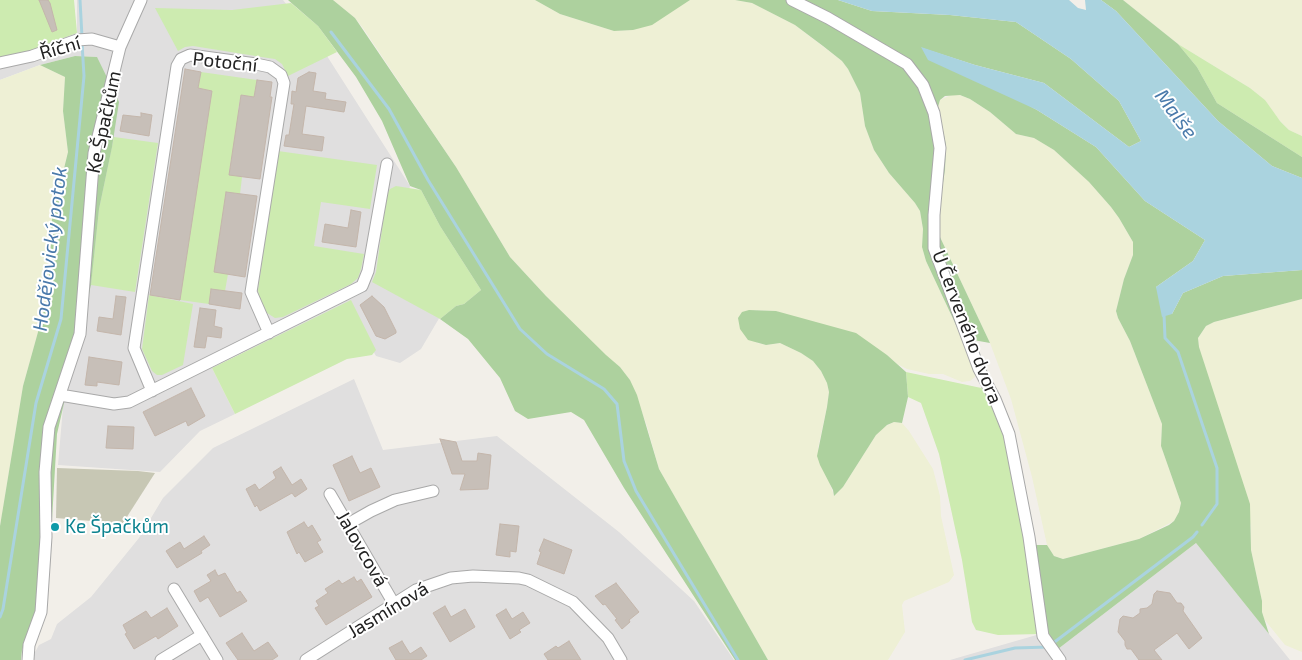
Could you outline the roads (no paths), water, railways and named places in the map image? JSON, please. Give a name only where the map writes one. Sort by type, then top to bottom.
[{"type":"street","name":"Ke Špačkům","points":[[28,660],[29,645],[41,612],[46,537],[46,463],[49,427],[80,334],[94,153],[120,47],[141,0]]},
{"type":"street","name":"U Červeného dvora","points":[[792,0],[828,18],[907,64],[923,85],[934,113],[940,148],[934,215],[934,248],[976,363],[1009,434],[1029,537],[1043,636],[1057,656]]},
{"type":"street","name":"Říční","points":[[0,63],[32,56],[77,40],[92,39],[120,47]]},
{"type":"street","name":"Potoční","points":[[152,391],[134,348],[177,66],[181,59],[190,55],[270,67],[281,75],[284,83],[251,292],[269,333]]},
{"type":"street","points":[[60,394],[122,404],[152,391],[362,286],[368,271],[387,164]]},
{"type":"street","points":[[348,524],[395,500],[433,491]]},
{"type":"street","name":"Jalovcová","points":[[330,494],[394,604]]},
{"type":"street","name":"Jasmínová","points":[[306,660],[416,590],[451,578],[473,576],[528,580],[573,602],[608,638],[618,659]]},
{"type":"street","points":[[174,588],[217,660]]},
{"type":"street","points":[[161,660],[202,635]]},
{"type":"water","name":"Malše","points":[[838,0],[1069,0],[1078,8],[1086,10],[1085,0],[1101,0],[1116,11],[1218,121],[1272,166],[1302,178],[1302,270],[1223,276],[1183,293],[1172,314],[1162,317],[1156,287],[1193,261],[1205,240],[1145,201],[1096,147],[1037,110],[928,60],[921,47],[975,65],[1044,83],[1129,147],[1141,141],[1119,101],[1071,59],[1016,22],[950,15],[872,11]]},
{"type":"waterway","name":"Hodějovický potok","points":[[80,0],[82,37]]},
{"type":"waterway","points":[[331,32],[389,109],[428,180],[520,329],[547,354],[604,389],[617,404],[624,461],[636,491],[738,660]]},
{"type":"waterway","name":"Hodějovický potok","points":[[0,617],[3,609],[36,403],[61,319],[84,76],[82,43]]},
{"type":"waterway","points":[[1164,314],[1165,338],[1178,352],[1217,468],[1217,504],[1202,525]]},
{"type":"waterway","points":[[965,660],[1015,648],[1048,647],[1193,537],[1197,532]]},
{"type":"place","name":"Ke Špačkům","points":[[55,527]]}]
